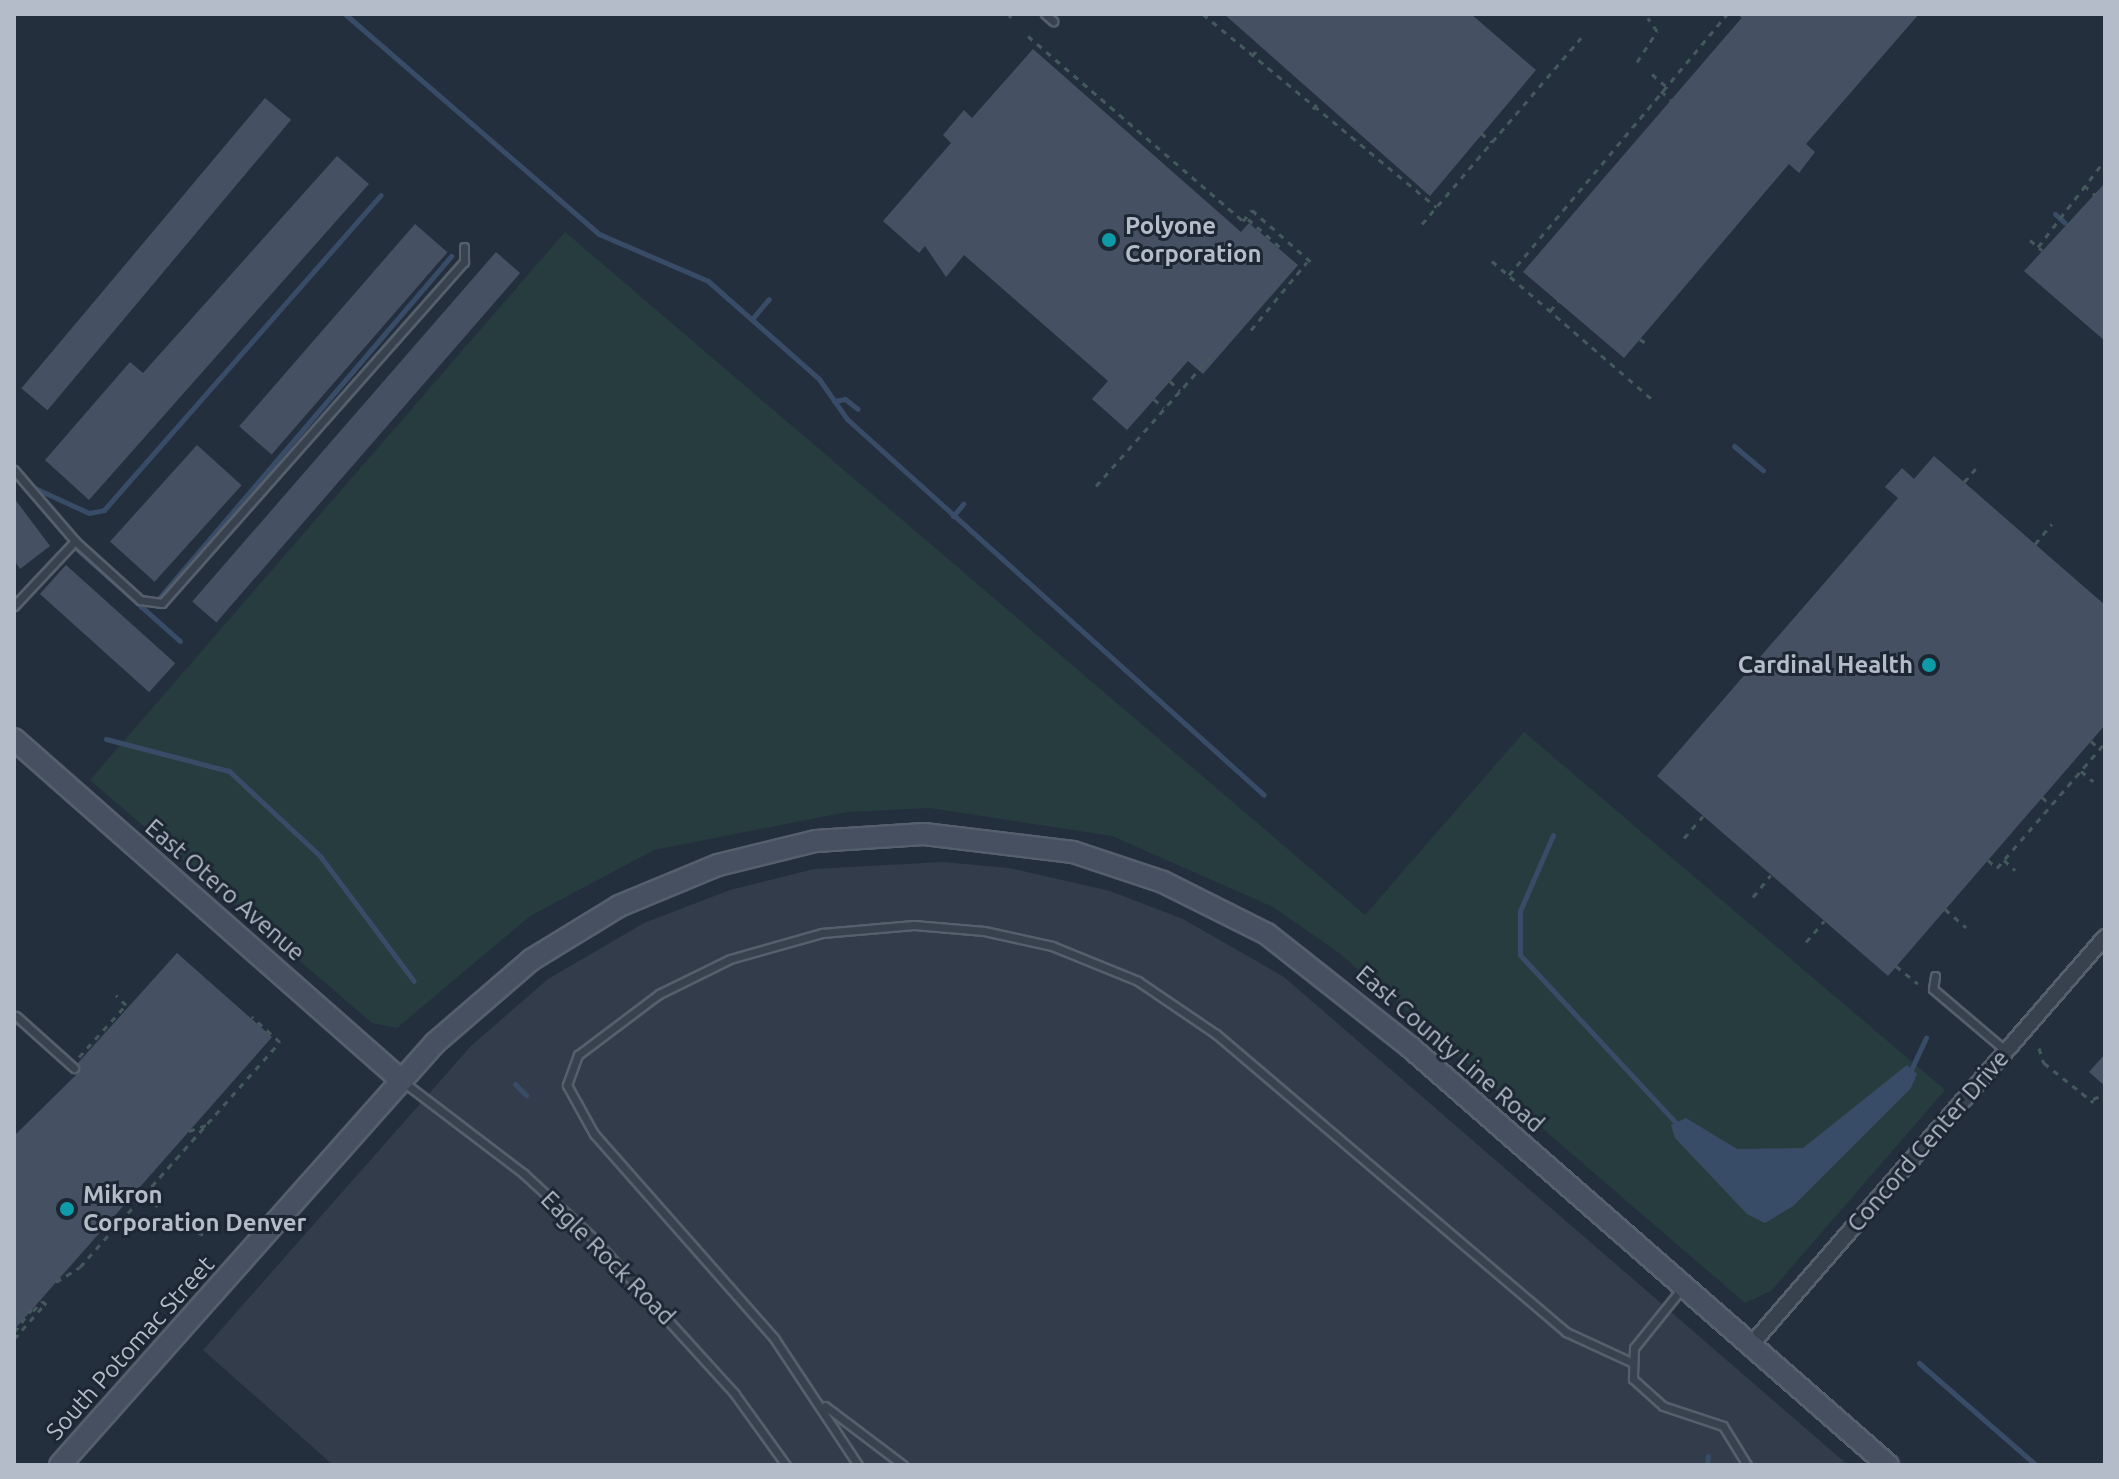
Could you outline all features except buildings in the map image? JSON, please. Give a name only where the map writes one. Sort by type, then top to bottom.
[{"type":"main road","name":"East Otero Avenue","points":[[14,739],[402,1081]]},
{"type":"main road","name":"South Potomac Street","points":[[60,1465],[402,1081],[508,978],[619,906],[753,856],[896,834]]},
{"type":"main road","name":"East County Line Road","points":[[896,834],[982,837],[1073,852],[1163,882],[1238,917],[1323,973],[1888,1465]]},
{"type":"street","name":"Concord Center Drive","points":[[1751,1345],[2105,937]]},
{"type":"lane","points":[[1045,14],[1053,21]]},
{"type":"lane","points":[[14,470],[75,541],[145,604],[171,597],[464,262],[464,247]]},
{"type":"lane","points":[[14,606],[75,541]]},
{"type":"lane","points":[[858,1465],[820,1402],[774,1338],[594,1134],[572,1100],[568,1074],[591,1043],[709,968],[822,933],[889,926],[1027,939],[1169,999],[1566,1332],[1631,1362]]},
{"type":"lane","points":[[1935,976],[1933,989],[2006,1051]]},
{"type":"lane","points":[[16,1016],[73,1067]]},
{"type":"lane","name":"Eagle Rock Road","points":[[402,1081],[593,1238],[734,1393],[786,1465]]},
{"type":"lane","points":[[1684,1286],[1639,1338],[1631,1362],[1633,1379],[1651,1400],[1714,1419],[1747,1465]]},
{"type":"lane","points":[[820,1402],[903,1465]]},
{"type":"path","points":[[1203,14],[1313,109],[1417,187],[1436,207]]},
{"type":"path","points":[[1509,275],[1727,14]]},
{"type":"path","points":[[1637,62],[1657,31],[1648,18]]},
{"type":"path","points":[[1028,36],[1220,201],[1280,248],[1287,240]]},
{"type":"path","points":[[1422,224],[1581,38]]},
{"type":"path","points":[[1252,56],[1258,49]]},
{"type":"path","points":[[1652,74],[1666,86]]},
{"type":"path","points":[[1661,91],[1671,100]]},
{"type":"path","points":[[1313,109],[1319,101]]},
{"type":"path","points":[[1109,116],[1114,110]]},
{"type":"path","points":[[1481,133],[1492,142]]},
{"type":"path","points":[[2030,240],[2040,248],[2105,160]]},
{"type":"path","points":[[1169,168],[1174,162]]},
{"type":"path","points":[[2084,185],[2095,195]]},
{"type":"path","points":[[1215,208],[1220,201]]},
{"type":"path","points":[[1236,227],[1252,210],[1309,262],[1251,330]]},
{"type":"path","points":[[1524,258],[1530,263]]},
{"type":"path","points":[[1492,261],[1654,401]]},
{"type":"path","points":[[1550,311],[1558,301]]},
{"type":"path","points":[[1640,339],[1648,345]]},
{"type":"path","points":[[1096,486],[1210,357]]},
{"type":"path","points":[[1170,381],[1180,391]]},
{"type":"path","points":[[1154,399],[1164,408]]},
{"type":"path","points":[[1964,482],[1979,465]]},
{"type":"path","points":[[2035,544],[2052,524]]},
{"type":"path","points":[[2091,741],[2100,749]]},
{"type":"path","points":[[1988,860],[1997,868],[2105,743]]},
{"type":"path","points":[[2081,771],[2093,781]]},
{"type":"path","points":[[2042,797],[2051,805]]},
{"type":"path","points":[[1684,838],[1703,816]]},
{"type":"path","points":[[2004,860],[2015,870]]},
{"type":"path","points":[[1753,897],[1771,875]]},
{"type":"path","points":[[1945,909],[1966,927]]},
{"type":"path","points":[[1806,942],[1824,921]]},
{"type":"path","points":[[1896,966],[1918,984]]},
{"type":"path","points":[[73,1067],[126,1005],[116,995]]},
{"type":"path","points":[[56,1282],[80,1267],[280,1042],[252,1017]]},
{"type":"path","points":[[2039,1048],[2044,1063],[2093,1100],[2105,1094]]},
{"type":"path","points":[[241,1072],[248,1078]]},
{"type":"path","points":[[189,1131],[206,1125]]},
{"type":"path","points":[[145,1194],[158,1207]]},
{"type":"path","points":[[176,1221],[207,1237]]},
{"type":"path","points":[[14,1332],[33,1310],[46,1305],[14,1339]]},
{"type":"shaded area","points":[[942,862],[1009,868],[1110,891],[1183,919],[1284,977],[1848,1465],[333,1465],[203,1350],[471,1046],[548,979],[644,923],[730,890],[814,869]]},
{"type":"green space","points":[[565,232],[1365,915],[1524,732],[1945,1090],[1771,1291],[1745,1303],[1339,953],[1273,907],[1112,836],[930,808],[847,812],[654,850],[530,916],[397,1028],[372,1023],[90,780]]},
{"type":"water","points":[[1907,1065],[1917,1074],[1911,1088],[1793,1206],[1765,1223],[1747,1214],[1675,1138],[1671,1125],[1686,1118],[1737,1149],[1803,1148]]},
{"type":"waterway","points":[[345,14],[599,234],[708,281],[819,379],[847,419],[1264,795]]},
{"type":"waterway","points":[[28,485],[89,513],[104,510],[381,195]]},
{"type":"waterway","points":[[2055,214],[2065,223]]},
{"type":"waterway","points":[[141,607],[159,598],[451,256]]},
{"type":"waterway","points":[[752,319],[769,299]]},
{"type":"waterway","points":[[834,401],[845,399],[858,409]]},
{"type":"waterway","points":[[1734,446],[1763,470]]},
{"type":"waterway","points":[[953,516],[963,504]]},
{"type":"waterway","points":[[71,544],[180,641]]},
{"type":"waterway","points":[[106,739],[229,771],[320,856],[414,981]]},
{"type":"waterway","points":[[1553,835],[1520,911],[1520,955],[1680,1127]]},
{"type":"waterway","points":[[1910,1072],[1926,1038]]},
{"type":"waterway","points":[[515,1084],[526,1095]]},
{"type":"waterway","points":[[1919,1363],[2036,1465]]},
{"type":"waterway","points":[[1707,1465],[1708,1456]]},
{"type":"place","name":"Polyone Corporation","points":[[1109,240]]},
{"type":"place","name":"Cardinal Health","points":[[1929,665]]},
{"type":"place","name":"Mikron Corporation Denver","points":[[67,1209]]}]
